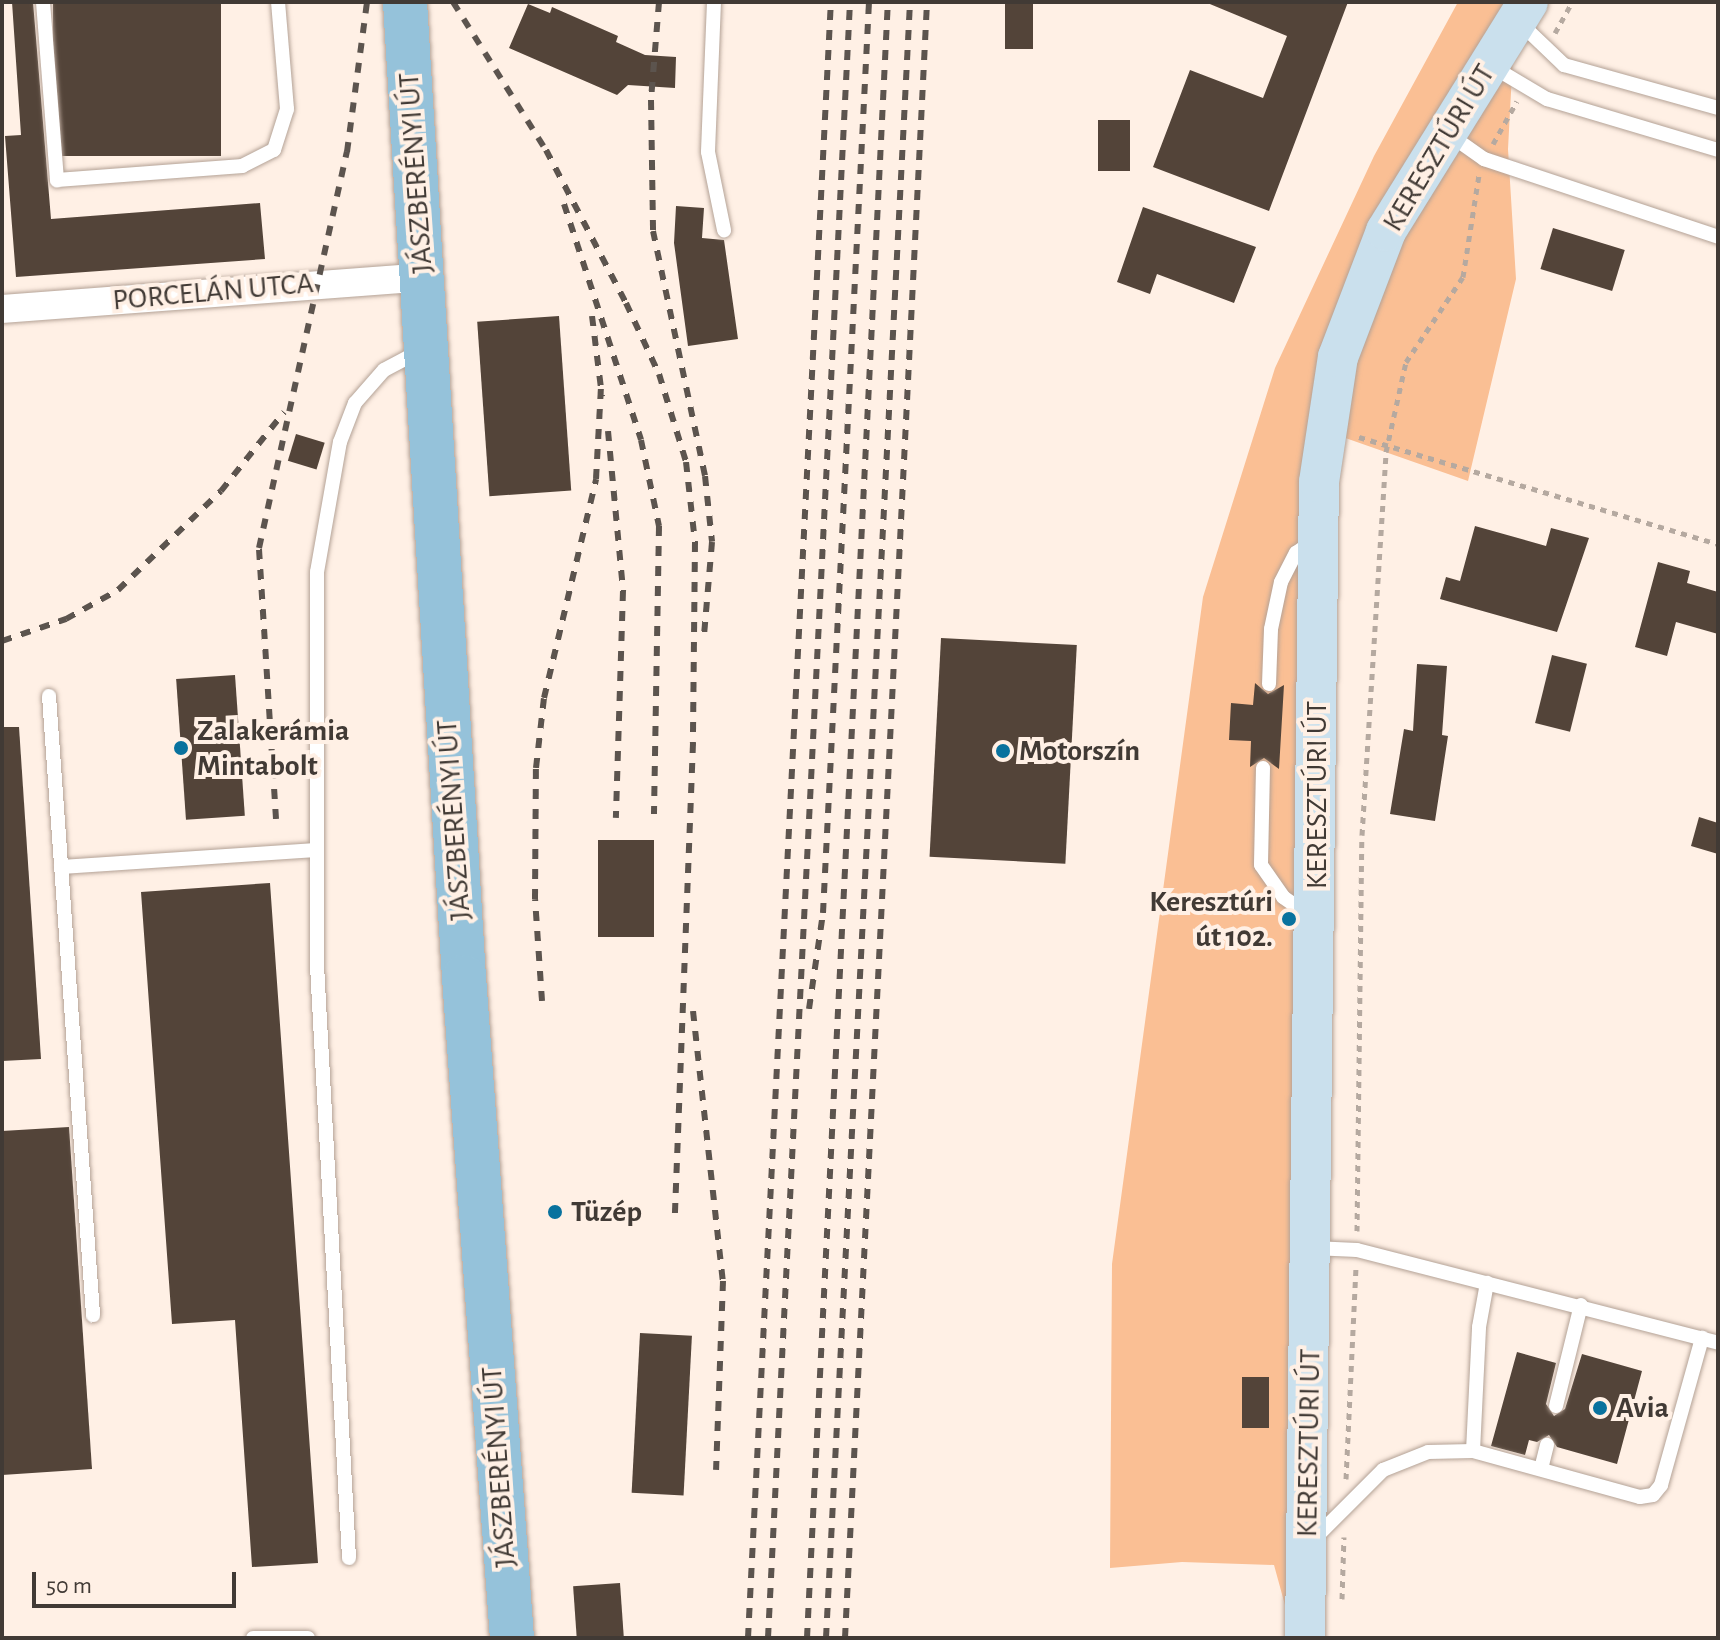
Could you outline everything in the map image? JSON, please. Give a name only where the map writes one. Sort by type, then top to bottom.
[{"type":"main road","name":"JÁSZBERÉNYI ÚT","points":[[405,2],[464,977],[512,1638]]},
{"type":"main road","name":"KERESZTÚRI ÚT","points":[[1305,1638],[1313,1248],[1319,537],[1327,427],[1338,357],[1386,231],[1522,11]]},
{"type":"street","name":"PORCELÁN UTCA","points":[[2,309],[423,277]]},
{"type":"lane","points":[[43,2],[57,180],[242,166],[274,150],[287,109],[278,2]]},
{"type":"lane","points":[[714,2],[708,152],[724,230]]},
{"type":"lane","points":[[1522,11],[1545,51],[1564,65],[1718,108]]},
{"type":"lane","points":[[1489,65],[1524,90],[1718,150]]},
{"type":"lane","points":[[1447,133],[1484,159],[1718,237]]},
{"type":"lane","points":[[349,1558],[317,966],[317,572],[327,500],[355,403],[384,370],[427,347]]},
{"type":"lane","points":[[1269,684],[1271,629],[1281,582],[1296,553],[1319,537]]},
{"type":"lane","points":[[49,696],[93,1315]]},
{"type":"lane","points":[[1263,768],[1261,865],[1283,897],[1316,920]]},
{"type":"lane","points":[[61,867],[316,850]]},
{"type":"lane","points":[[1313,1248],[1357,1250],[1581,1305],[1718,1343]]},
{"type":"lane","points":[[1473,1451],[1487,1283]]},
{"type":"lane","points":[[1556,1406],[1581,1305]]},
{"type":"lane","points":[[1307,1547],[1383,1470],[1428,1452],[1473,1451],[1640,1497],[1653,1495],[1661,1485],[1702,1338]]},
{"type":"lane","points":[[1541,1469],[1547,1445]]},
{"type":"lane","points":[[253,1638],[308,1638]]},
{"type":"path","points":[[1545,51],[1572,2]]},
{"type":"path","points":[[1341,1609],[1357,1250],[1362,835],[1386,452],[1406,362],[1463,277],[1484,159],[1524,90]]},
{"type":"path","points":[[1327,427],[1718,544]]},
{"type":"shaded area","points":[[1458,2],[1528,2],[1514,36],[1508,149],[1516,279],[1468,481],[1334,434],[1294,1638],[1274,1565],[1182,1562],[1110,1568],[1112,1264],[1203,597],[1275,368],[1374,156]]},
{"type":"building","points":[[12,2],[33,2],[51,219],[260,203],[265,259],[16,277],[5,136],[21,135]]},
{"type":"building","points":[[53,2],[221,2],[221,156],[53,156]]},
{"type":"building","points":[[1005,2],[1033,2],[1033,49],[1005,49]]},
{"type":"building","points":[[1205,2],[1348,2],[1269,211],[1153,167],[1190,70],[1263,98],[1287,36]]},
{"type":"building","points":[[528,4],[550,13],[552,7],[618,36],[616,42],[645,55],[676,57],[675,88],[628,85],[617,95],[509,48]]},
{"type":"building","points":[[1098,120],[1130,120],[1130,171],[1098,171]]},
{"type":"building","points":[[676,206],[704,208],[702,238],[724,240],[738,339],[688,346],[674,243]]},
{"type":"building","points":[[1143,207],[1256,247],[1234,303],[1157,274],[1150,294],[1117,282]]},
{"type":"building","points":[[1553,228],[1625,250],[1612,291],[1540,269]]},
{"type":"building","points":[[559,316],[571,491],[489,496],[477,322]]},
{"type":"building","points":[[296,434],[325,443],[317,470],[288,461]]},
{"type":"building","points":[[1475,526],[1546,546],[1551,528],[1589,538],[1557,632],[1440,599],[1446,577],[1460,581]]},
{"type":"building","points":[[1658,562],[1690,571],[1687,583],[1718,592],[1718,634],[1676,622],[1667,656],[1635,647]]},
{"type":"building","name":"Motorszín","points":[[941,638],[1077,645],[1065,864],[930,857]]},
{"type":"building","points":[[1552,655],[1587,664],[1570,732],[1535,723]]},
{"type":"building","points":[[1417,664],[1447,666],[1442,735],[1448,736],[1435,821],[1390,814],[1404,729],[1413,731]]},
{"type":"building","points":[[235,675],[245,816],[186,820],[176,679]]},
{"type":"building","points":[[1255,683],[1268,694],[1284,685],[1279,769],[1264,758],[1250,767],[1251,741],[1229,740],[1231,703],[1253,705]]},
{"type":"building","points":[[2,727],[19,727],[41,1059],[2,1061]]},
{"type":"building","points":[[1699,817],[1718,823],[1718,854],[1691,846]]},
{"type":"building","points":[[598,840],[654,840],[654,937],[598,937]]},
{"type":"building","points":[[270,883],[318,1563],[252,1567],[235,1320],[172,1324],[141,892]]},
{"type":"building","points":[[69,1127],[92,1469],[2,1475],[2,1131]]},
{"type":"building","points":[[640,1333],[692,1336],[684,1496],[632,1493]]},
{"type":"building","name":"Avia","points":[[1517,1352],[1556,1363],[1546,1404],[1554,1416],[1565,1409],[1582,1354],[1642,1371],[1617,1464],[1557,1447],[1549,1435],[1537,1442],[1529,1440],[1525,1455],[1491,1446]]},
{"type":"building","points":[[1242,1377],[1269,1377],[1269,1428],[1242,1428]]},
{"type":"building","points":[[620,1583],[624,1638],[577,1638],[573,1586]]},
{"type":"railway","points":[[276,819],[259,548],[347,152],[367,2]]},
{"type":"railway","points":[[453,2],[546,150],[626,303],[659,374],[686,462],[695,542],[693,743],[675,1218]]},
{"type":"railway","points":[[659,2],[651,100],[653,231],[705,476],[712,542],[704,635]]},
{"type":"railway","points":[[748,1638],[831,2]]},
{"type":"railway","points":[[768,1638],[850,2]]},
{"type":"railway","points":[[809,1009],[823,913],[869,2]]},
{"type":"railway","points":[[807,1638],[888,2]]},
{"type":"railway","points":[[826,1638],[910,2]]},
{"type":"railway","points":[[845,1638],[927,2]]},
{"type":"railway","points":[[564,204],[641,440],[659,526],[654,814]]},
{"type":"railway","points":[[592,316],[602,396]]},
{"type":"railway","points":[[542,1001],[535,899],[536,768],[544,698],[596,479],[601,386]]},
{"type":"railway","points":[[2,641],[66,619],[118,590],[221,491],[284,412]]},
{"type":"railway","points":[[608,431],[623,591],[616,818]]},
{"type":"railway","points":[[693,1011],[723,1281],[716,1470]]},
{"type":"place","name":"Zalakerámia Mintabolt","points":[[181,748]]},
{"type":"place","name":"Motorszín","points":[[1003,751]]},
{"type":"place","name":"Keresztúri út 102.","points":[[1289,919]]},
{"type":"place","name":"Tüzép","points":[[555,1212]]},
{"type":"place","name":"Avia","points":[[1600,1408]]}]
